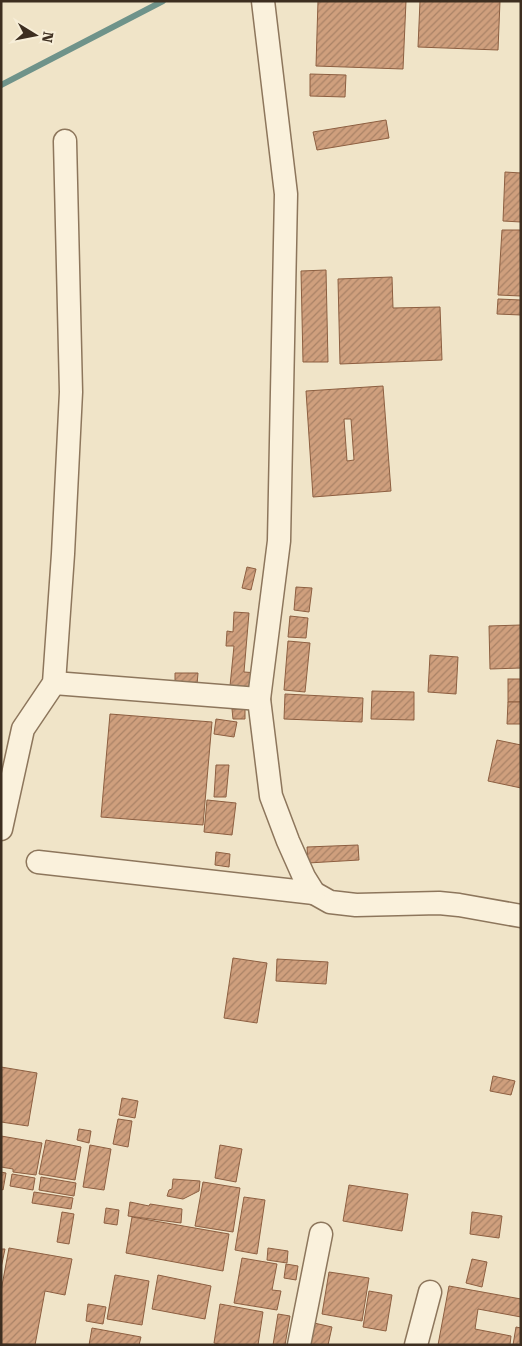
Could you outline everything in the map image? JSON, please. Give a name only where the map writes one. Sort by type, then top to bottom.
[{"type":"street","points":[[263,1],[286,194],[279,541],[259,699],[271,796],[288,841],[304,877],[314,893]]},
{"type":"street","points":[[1,829],[23,730],[54,683],[71,392],[65,141]]},
{"type":"street","points":[[54,683],[259,699]]},
{"type":"street","points":[[38,862],[314,893],[330,902],[356,905],[439,903],[521,916]]},
{"type":"street","points":[[299,1345],[321,1234]]},
{"type":"street","points":[[416,1345],[430,1292]]},
{"type":"building","points":[[318,1],[406,1],[403,69],[316,66]]},
{"type":"building","points":[[420,1],[500,1],[498,50],[418,47]]},
{"type":"building","points":[[310,74],[346,75],[345,97],[310,96]]},
{"type":"building","points":[[386,120],[389,138],[317,150],[313,132]]},
{"type":"building","points":[[505,172],[521,173],[521,222],[503,221]]},
{"type":"building","points":[[502,230],[521,230],[521,296],[498,295]]},
{"type":"building","points":[[326,270],[328,362],[303,362],[301,271]]},
{"type":"building","points":[[392,277],[393,308],[440,307],[442,360],[340,364],[338,279]]},
{"type":"building","points":[[498,299],[521,300],[521,315],[497,314]]},
{"type":"building","points":[[383,386],[391,491],[313,497],[306,391]],"holes":[[[344,419],[351,419],[354,460],[347,461]]]},
{"type":"building","points":[[247,567],[256,569],[251,590],[242,588]]},
{"type":"building","points":[[296,587],[312,588],[309,612],[294,610]]},
{"type":"building","points":[[234,612],[249,613],[244,672],[258,673],[256,688],[230,686],[234,646],[226,646],[227,631],[233,632]]},
{"type":"building","points":[[290,616],[308,618],[306,638],[288,637]]},
{"type":"building","points":[[521,625],[521,668],[490,669],[489,626]]},
{"type":"building","points":[[288,641],[310,643],[305,692],[284,690]]},
{"type":"building","points":[[430,655],[458,657],[456,694],[428,692]]},
{"type":"building","points":[[175,673],[198,673],[197,685],[175,685]]},
{"type":"building","points":[[508,679],[521,679],[521,702],[508,702]]},
{"type":"building","points":[[372,691],[414,692],[414,720],[371,719]]},
{"type":"building","points":[[285,694],[363,698],[362,722],[284,719]]},
{"type":"building","points":[[508,702],[521,702],[521,724],[507,724]]},
{"type":"building","points":[[232,709],[245,709],[245,719],[233,719]]},
{"type":"building","points":[[110,714],[212,722],[203,825],[101,817]]},
{"type":"building","points":[[216,719],[237,722],[234,737],[214,734]]},
{"type":"building","points":[[497,740],[521,745],[521,788],[488,781]]},
{"type":"building","points":[[216,765],[229,765],[226,797],[214,797]]},
{"type":"building","points":[[207,800],[236,803],[232,835],[204,832]]},
{"type":"building","points":[[358,845],[359,860],[308,863],[307,847]]},
{"type":"building","points":[[216,852],[230,854],[229,867],[215,865]]},
{"type":"building","points":[[233,958],[267,963],[257,1023],[224,1018]]},
{"type":"building","points":[[277,959],[328,962],[326,984],[276,981]]},
{"type":"building","points":[[1,1067],[37,1073],[28,1126],[1,1122]]},
{"type":"building","points":[[493,1076],[515,1081],[511,1095],[490,1091]]},
{"type":"building","points":[[122,1098],[138,1101],[135,1118],[119,1115]]},
{"type":"building","points":[[118,1119],[132,1121],[128,1147],[113,1144]]},
{"type":"building","points":[[79,1129],[91,1131],[89,1143],[77,1140]]},
{"type":"building","points":[[1,1136],[42,1143],[36,1175],[13,1172],[13,1169],[1,1167]]},
{"type":"building","points":[[46,1140],[81,1147],[75,1180],[39,1174]]},
{"type":"building","points":[[90,1145],[111,1149],[104,1190],[83,1187]]},
{"type":"building","points":[[220,1145],[242,1149],[236,1182],[215,1178]]},
{"type":"building","points":[[1,1172],[6,1173],[3,1190],[1,1189]]},
{"type":"building","points":[[12,1174],[35,1178],[33,1190],[10,1186]]},
{"type":"building","points":[[41,1177],[76,1183],[74,1196],[39,1190]]},
{"type":"building","points":[[173,1179],[200,1181],[199,1191],[183,1199],[167,1196],[169,1190],[172,1189]]},
{"type":"building","points":[[203,1182],[240,1188],[233,1232],[195,1226]]},
{"type":"building","points":[[349,1185],[408,1194],[402,1231],[343,1221]]},
{"type":"building","points":[[34,1192],[73,1198],[71,1209],[32,1203]]},
{"type":"building","points":[[244,1197],[265,1200],[257,1254],[235,1250]]},
{"type":"building","points":[[130,1202],[182,1209],[181,1223],[128,1216]]},
{"type":"building","points":[[106,1208],[119,1210],[117,1225],[104,1223]]},
{"type":"building","points":[[62,1212],[74,1214],[69,1244],[57,1242]]},
{"type":"building","points":[[472,1212],[502,1216],[499,1238],[470,1234]]},
{"type":"building","points":[[132,1217],[229,1234],[223,1271],[126,1253]]},
{"type":"building","points":[[9,1248],[72,1259],[65,1295],[45,1291],[35,1345],[1,1344],[1,1291]]},
{"type":"building","points":[[268,1248],[288,1251],[287,1263],[267,1260]]},
{"type":"building","points":[[1,1249],[5,1249],[1,1268]]},
{"type":"building","points":[[242,1258],[277,1264],[272,1290],[281,1291],[277,1310],[234,1303]]},
{"type":"building","points":[[472,1259],[487,1262],[482,1287],[466,1283]]},
{"type":"building","points":[[286,1264],[298,1266],[296,1280],[284,1278]]},
{"type":"building","points":[[329,1272],[369,1278],[362,1321],[322,1314]]},
{"type":"building","points":[[115,1275],[149,1281],[142,1325],[107,1319]]},
{"type":"building","points":[[158,1275],[211,1286],[205,1319],[152,1309]]},
{"type":"building","points":[[449,1286],[521,1299],[521,1317],[478,1309],[475,1329],[511,1336],[510,1345],[438,1345]]},
{"type":"building","points":[[369,1291],[392,1295],[386,1331],[363,1327]]},
{"type":"building","points":[[88,1304],[106,1307],[103,1324],[86,1321]]},
{"type":"building","points":[[220,1304],[263,1312],[258,1345],[223,1345],[214,1343]]},
{"type":"building","points":[[278,1314],[290,1316],[285,1345],[273,1345]]},
{"type":"building","points":[[314,1323],[332,1327],[328,1345],[309,1345]]},
{"type":"building","points":[[516,1327],[521,1328],[521,1345],[513,1345]]},
{"type":"building","points":[[92,1328],[141,1337],[139,1345],[89,1345]]},
{"type":"waterway","points":[[1,85],[163,1]]}]
